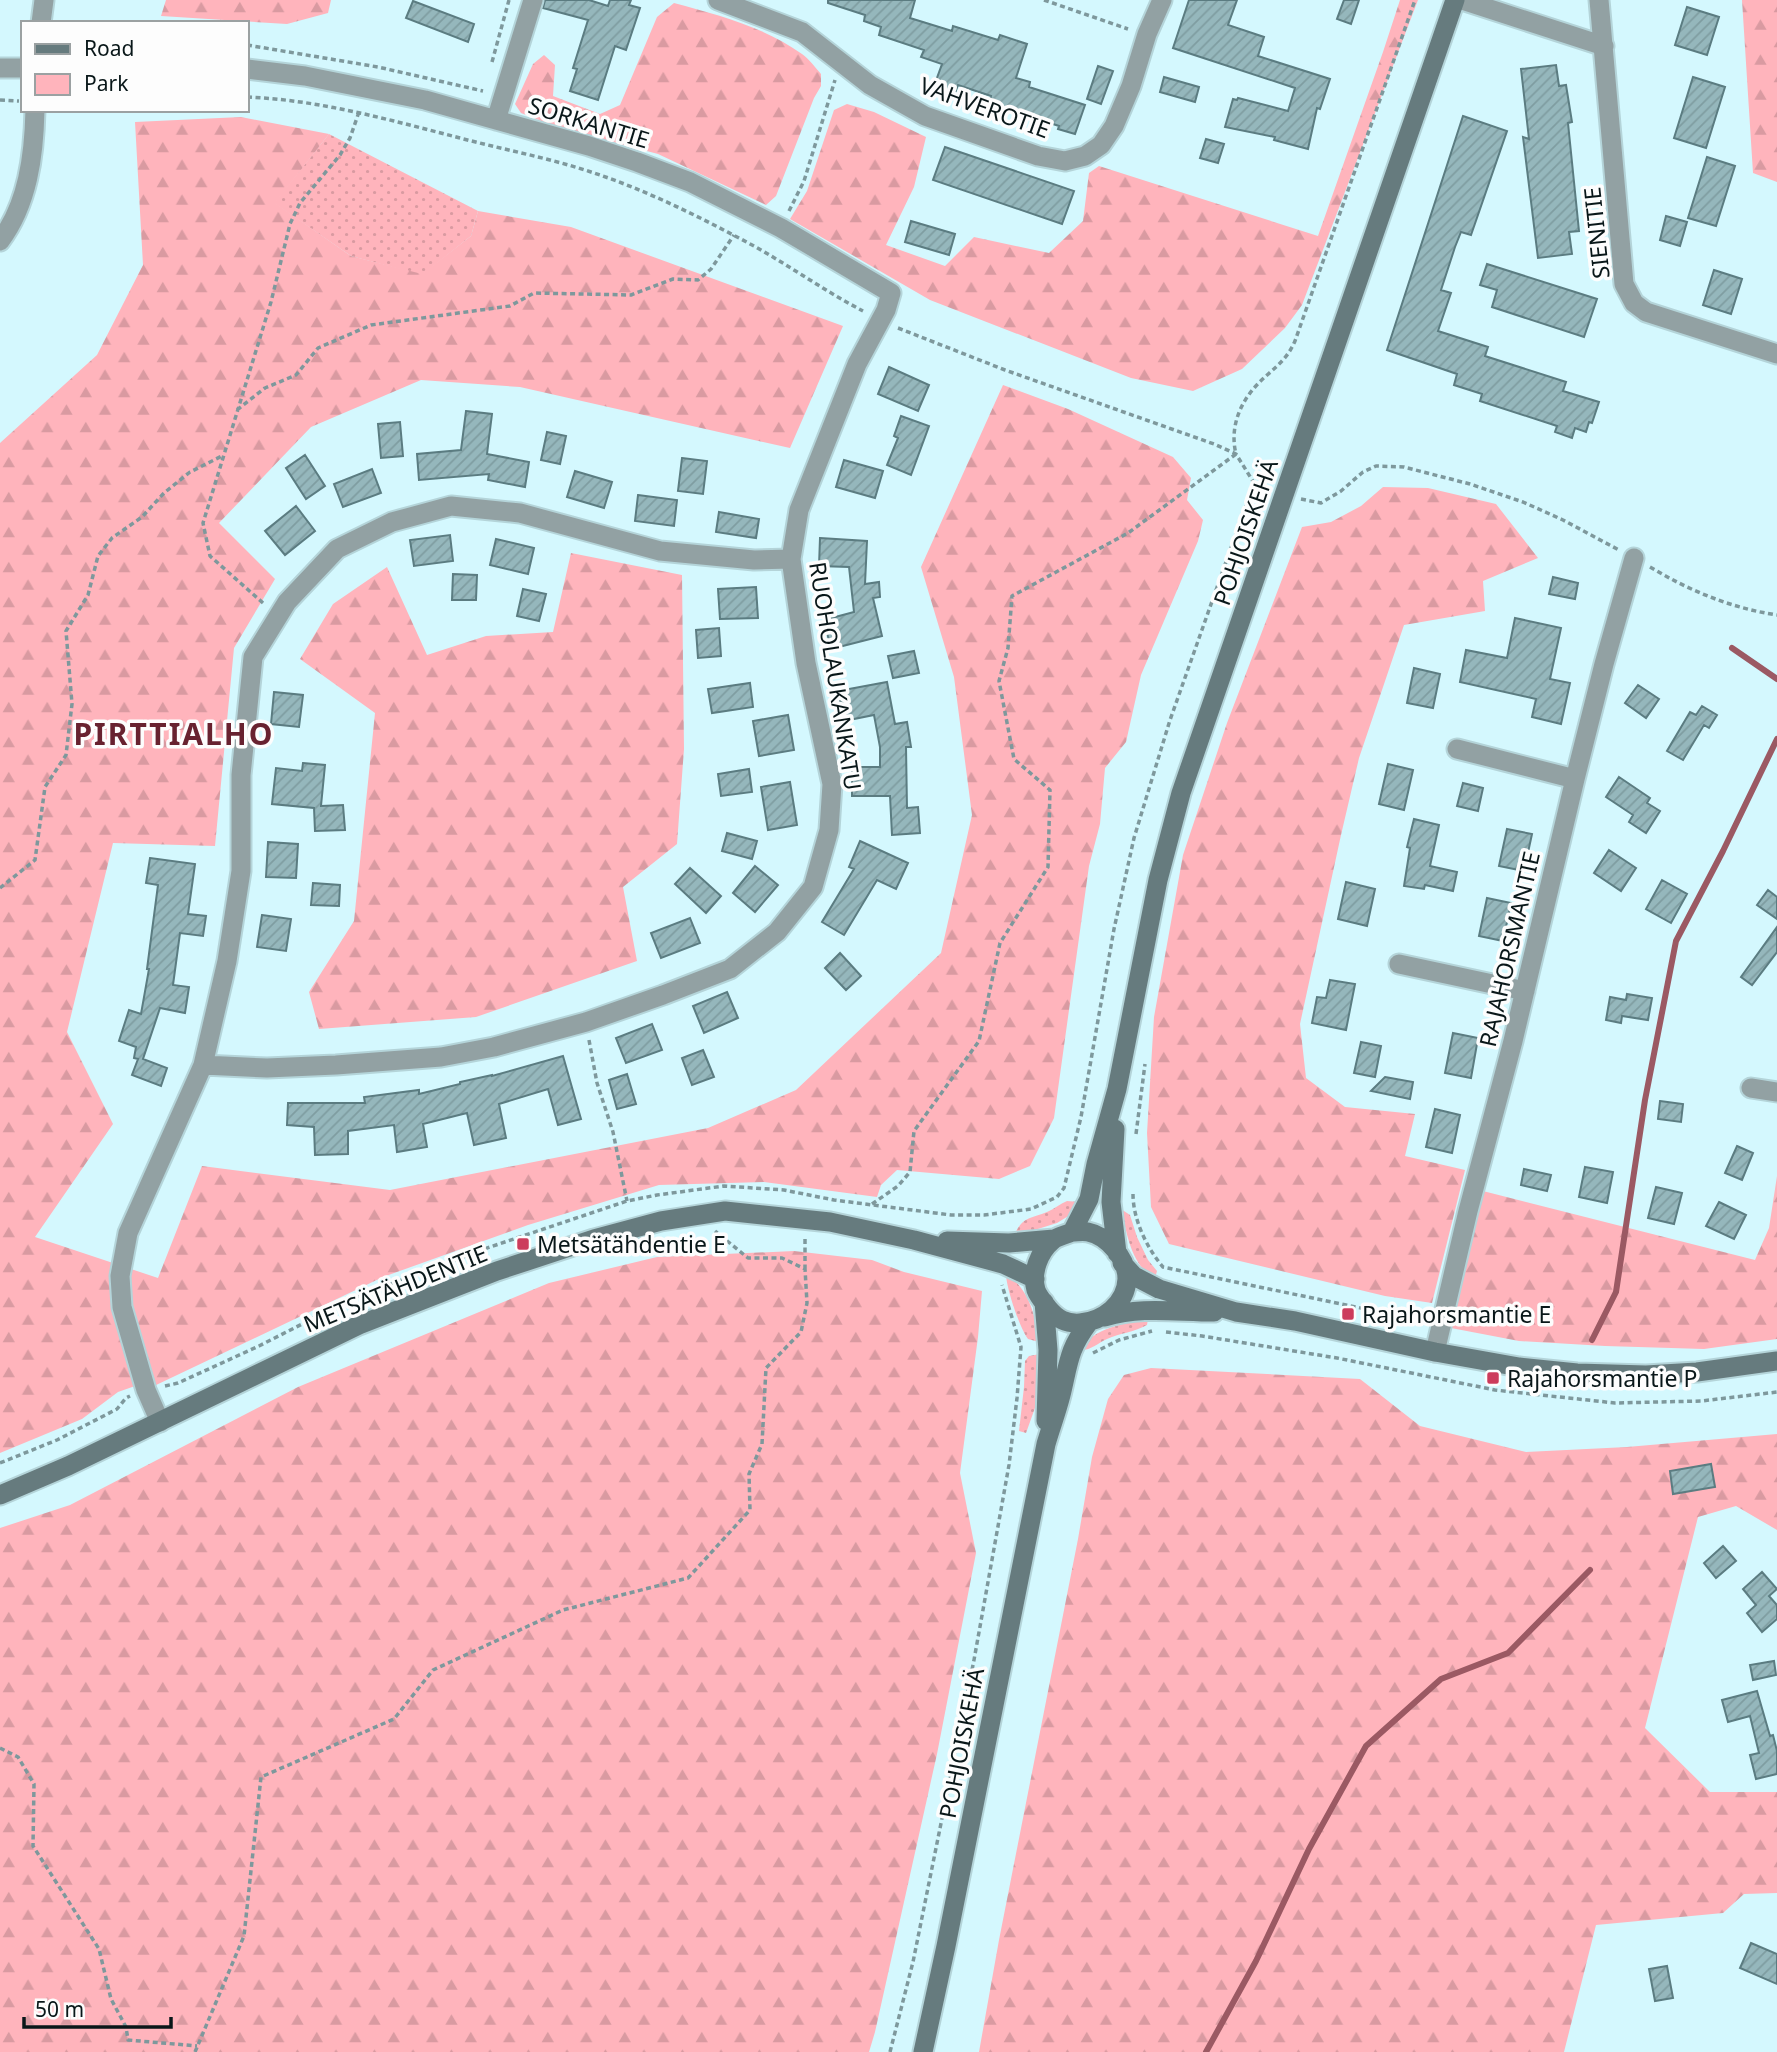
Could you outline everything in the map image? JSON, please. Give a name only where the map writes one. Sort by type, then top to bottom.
[{"type":"main road","name":"POHJOISKEHÄ","points":[[1063,1236],[1089,1199],[1117,1089],[1157,880],[1181,793],[1455,0]]},
{"type":"main road","name":"POHJOISKEHÄ","points":[[1117,1089],[1111,1202],[1120,1258]]},
{"type":"main road","name":"METSÄTÄHDENTIE","points":[[0,1495],[68,1466],[359,1325],[497,1271],[594,1239],[694,1214],[725,1211],[830,1222],[914,1240],[1003,1264],[1035,1279]]},
{"type":"main road","points":[[1096,1320],[1113,1309],[1125,1292],[1127,1277],[1120,1258],[1114,1247],[1101,1237],[1088,1232],[1063,1236],[1044,1250],[1037,1264],[1035,1279],[1036,1291],[1054,1316],[1069,1324],[1096,1320],[1124,1311],[1236,1312],[1295,1321],[1435,1352],[1519,1367],[1577,1373],[1646,1375],[1696,1372],[1777,1361]]},
{"type":"main road","name":"METSÄTÄHDENTIE","points":[[914,1240],[1009,1243],[1063,1236]]},
{"type":"main road","points":[[1120,1258],[1134,1276],[1159,1289],[1236,1312]]},
{"type":"main road","name":"POHJOISKEHÄ","points":[[1044,1302],[1048,1349],[1046,1444]]},
{"type":"main road","name":"POHJOISKEHÄ","points":[[923,2052],[1046,1444],[1060,1398],[1069,1354],[1076,1339],[1096,1320]]},
{"type":"street","points":[[41,21],[44,0]]},
{"type":"street","points":[[496,120],[533,0]]},
{"type":"street","name":"VAHVEROTIE","points":[[718,0],[802,32],[870,85],[925,116],[1038,156],[1065,161],[1085,156],[1101,145],[1114,126],[1162,0]]},
{"type":"street","points":[[1462,0],[1604,46]]},
{"type":"street","name":"SIENITIE","points":[[1600,0],[1624,284],[1634,303],[1646,312],[1777,355]]},
{"type":"street","points":[[0,68],[21,68]]},
{"type":"street","name":"SORKANTIE","points":[[248,69],[305,76],[425,100],[637,162],[690,183],[780,228],[891,293]]},
{"type":"street","points":[[0,241],[7,233],[21,203],[30,171],[35,112]]},
{"type":"street","name":"RUOHOLAUKANKATU","points":[[203,1065],[267,1068],[441,1056],[494,1047],[586,1022],[730,969],[777,932],[813,887],[829,830],[832,785],[806,663],[792,559],[799,510],[857,364],[886,310],[891,293]]},
{"type":"street","points":[[160,1422],[146,1390],[122,1307],[120,1276],[128,1233],[203,1065],[227,961],[241,872],[241,775],[253,657],[287,602],[337,548],[392,522],[451,506],[520,513],[660,551],[754,560],[792,559]]},
{"type":"street","name":"RAJAHORSMANTIE","points":[[1435,1352],[1525,991],[1574,779],[1634,558]]},
{"type":"street","points":[[1457,749],[1574,779]]},
{"type":"street","points":[[1399,964],[1525,991]]},
{"type":"street","points":[[1751,1088],[1777,1092]]},
{"type":"path","points":[[1044,0],[1147,34]]},
{"type":"path","points":[[1415,0],[1295,341],[1289,355],[1245,400],[1235,423],[1232,439],[1236,454],[1254,483],[1321,503],[1341,491],[1363,472],[1376,466],[1404,467],[1470,484],[1523,502],[1563,520],[1704,596],[1752,611],[1777,615]]},
{"type":"path","points":[[248,45],[377,67],[484,91]]},
{"type":"path","points":[[768,253],[804,181],[842,62]]},
{"type":"path","points":[[278,617],[210,556],[203,523],[271,302],[290,224],[300,203],[340,155],[350,138],[363,87]]},
{"type":"path","points":[[248,97],[276,98],[359,111],[595,173],[734,235],[880,320],[923,339],[1236,454]]},
{"type":"path","points":[[0,100],[21,101]]},
{"type":"path","points":[[237,411],[265,388],[296,375],[318,348],[371,325],[510,306],[534,293],[631,295],[673,279],[698,280],[711,269],[734,235]]},
{"type":"path","points":[[872,1205],[898,1186],[909,1172],[914,1131],[979,1041],[1000,943],[1048,867],[1049,790],[1014,760],[999,681],[1009,648],[1012,596],[1128,533],[1236,454]]},
{"type":"path","points":[[0,887],[35,860],[45,787],[66,755],[72,704],[66,631],[88,595],[99,556],[112,538],[142,517],[164,493],[190,472],[222,456]]},
{"type":"path","points":[[0,1463],[57,1440],[117,1409],[126,1398],[146,1390],[178,1383],[259,1346],[351,1298],[627,1201],[724,1186],[784,1190],[834,1200],[951,1215],[1018,1212],[1057,1197],[1064,1188],[1081,1117],[1114,929],[1134,838],[1170,720],[1254,483]]},
{"type":"path","points":[[586,1022],[597,1083],[613,1132],[627,1201]]},
{"type":"path","points":[[1135,1142],[1145,1064]]},
{"type":"path","points":[[1133,1192],[1133,1204],[1142,1231],[1151,1253],[1163,1267],[1404,1317],[1443,1316]]},
{"type":"path","points":[[1009,1243],[1018,1212]]},
{"type":"path","points":[[694,1214],[748,1258],[782,1258],[805,1269]]},
{"type":"path","points":[[195,2052],[244,1936],[261,1777],[394,1719],[433,1670],[445,1664],[562,1610],[688,1578],[750,1510],[749,1474],[762,1444],[766,1368],[802,1332],[807,1303],[805,1219]]},
{"type":"path","points":[[890,2052],[913,1962],[998,1534],[1009,1465],[1021,1347],[1001,1284],[1003,1264]]},
{"type":"path","points":[[1069,1354],[1086,1356],[1119,1340],[1160,1331],[1337,1358],[1495,1390],[1615,1403],[1701,1401],[1777,1392]]},
{"type":"path","points":[[1021,1347],[1048,1349]]},
{"type":"path","points":[[0,1748],[18,1757],[34,1784],[33,1846],[99,1949],[111,1999],[126,2027],[128,2040],[197,2046]]},
{"type":"green space","points":[[166,0],[331,0],[328,13],[287,24],[161,16]]},
{"type":"green space","points":[[1400,0],[1418,0],[1302,305],[1285,328],[1242,369],[1193,391],[1131,378],[930,300],[790,219],[807,191],[834,110],[847,104],[874,112],[926,137],[914,187],[886,245],[945,266],[974,237],[1049,253],[1083,221],[1089,173],[1099,166],[1318,236]]},
{"type":"green space","points":[[1742,0],[1777,0],[1777,182],[1753,173]]},
{"type":"green space","points":[[674,3],[741,23],[773,36],[802,54],[821,74],[821,86],[776,196],[766,205],[658,154],[557,127],[521,113],[515,104],[533,64],[544,55],[555,65],[553,96],[600,114],[620,105],[657,17]]},
{"type":"green space","points":[[241,117],[329,134],[275,203],[351,256],[422,274],[471,236],[478,211],[571,227],[843,326],[790,448],[520,387],[421,380],[311,427],[219,523],[275,579],[234,648],[215,846],[113,843],[67,1032],[113,1124],[35,1237],[158,1278],[202,1166],[390,1190],[708,1128],[796,1090],[941,953],[972,815],[954,677],[921,567],[1003,385],[1068,409],[1173,457],[1191,478],[1187,500],[1203,520],[1198,541],[1141,675],[1126,742],[1105,768],[1100,824],[1089,866],[1054,1118],[1030,1166],[999,1179],[897,1170],[881,1185],[877,1197],[764,1182],[659,1185],[528,1225],[383,1277],[154,1386],[138,1385],[118,1392],[82,1419],[0,1453],[0,443],[97,355],[143,265],[135,122]]},
{"type":"green space","points":[[329,134],[478,211],[471,236],[422,275],[351,256],[274,203]]},
{"type":"green space","points":[[1383,487],[1428,488],[1496,504],[1538,558],[1483,581],[1485,611],[1404,625],[1359,758],[1300,1024],[1306,1078],[1345,1107],[1415,1114],[1405,1156],[1465,1170],[1432,1303],[1385,1296],[1169,1244],[1151,1207],[1147,1133],[1154,1017],[1183,855],[1227,723],[1302,527],[1331,522],[1361,506]]},
{"type":"green space","points":[[571,553],[682,575],[684,749],[677,844],[623,887],[637,961],[476,1017],[319,1029],[309,992],[354,921],[375,713],[300,659],[333,604],[387,567],[427,655],[486,636],[553,632]]},
{"type":"green space","points":[[1777,1176],[1777,1339],[1704,1349],[1605,1346],[1519,1341],[1451,1328],[1455,1301],[1483,1191],[1755,1260],[1769,1228]]},
{"type":"green space","points":[[1067,1201],[1080,1202],[1070,1215],[1057,1223],[1015,1234],[1024,1221]]},
{"type":"green space","points":[[1121,1209],[1130,1215],[1148,1260],[1157,1271],[1155,1278],[1140,1266],[1135,1257]]},
{"type":"green space","points":[[794,1251],[872,1260],[904,1272],[982,1291],[960,1473],[976,1553],[937,1754],[869,2052],[0,2052],[0,1528],[70,1505],[298,1387],[549,1283],[657,1257]]},
{"type":"green space","points":[[1006,1274],[1026,1295],[1036,1323],[1039,1342],[1028,1339],[1025,1334],[1011,1298]]},
{"type":"green space","points":[[1148,1319],[1147,1325],[1080,1350],[1093,1336],[1101,1332]]},
{"type":"green space","points":[[1040,1354],[1040,1394],[1026,1433],[1019,1431],[1025,1361],[1029,1356]]},
{"type":"green space","points":[[1151,1368],[1360,1379],[1420,1426],[1526,1452],[1627,1447],[1777,1434],[1777,1530],[1736,1506],[1698,1517],[1645,1728],[1710,1792],[1777,1792],[1777,1893],[1744,1894],[1723,1913],[1596,1925],[1564,2052],[979,2052],[1092,1457],[1108,1399],[1124,1375]]},
{"type":"building","points":[[545,0],[589,0],[608,6],[610,0],[631,0],[629,5],[640,8],[626,50],[615,46],[598,100],[570,91],[577,69],[573,68],[588,20],[543,8]]},
{"type":"building","points":[[828,0],[915,0],[910,18],[952,31],[953,26],[998,40],[1000,35],[1027,44],[1016,78],[1030,82],[1029,87],[1085,105],[1075,134],[1058,129],[1059,126],[989,103],[991,96],[958,85],[954,96],[933,89],[942,64],[921,57],[924,50],[879,35],[881,27],[864,21],[865,15],[828,3]]},
{"type":"building","points":[[1189,0],[1237,0],[1228,25],[1264,37],[1258,56],[1330,79],[1320,109],[1317,108],[1308,149],[1274,140],[1275,137],[1225,127],[1233,99],[1288,111],[1295,88],[1173,48]]},
{"type":"building","points":[[1344,0],[1359,0],[1351,24],[1337,19]]},
{"type":"building","points":[[413,1],[474,24],[468,42],[406,18]]},
{"type":"building","points":[[1687,7],[1719,17],[1707,55],[1675,45]]},
{"type":"building","points":[[1556,65],[1559,86],[1566,85],[1572,122],[1568,123],[1579,231],[1569,232],[1572,254],[1538,258],[1523,137],[1529,139],[1521,69]]},
{"type":"building","points":[[1098,66],[1113,71],[1101,104],[1087,99]]},
{"type":"building","points":[[1164,77],[1199,87],[1195,102],[1160,92]]},
{"type":"building","points":[[1693,77],[1725,87],[1706,148],[1674,138]]},
{"type":"building","points":[[1463,116],[1507,131],[1471,235],[1461,232],[1455,247],[1441,290],[1451,293],[1438,331],[1488,347],[1485,356],[1566,382],[1563,391],[1599,402],[1586,432],[1575,428],[1572,438],[1555,432],[1557,426],[1480,401],[1482,394],[1454,385],[1457,374],[1387,350]]},
{"type":"building","points":[[1206,139],[1224,144],[1218,163],[1200,158]]},
{"type":"building","points":[[945,147],[1074,191],[1062,224],[933,180]]},
{"type":"building","points":[[1707,157],[1735,166],[1716,226],[1688,218]]},
{"type":"building","points":[[1666,216],[1687,222],[1680,246],[1660,240]]},
{"type":"building","points":[[911,221],[955,234],[949,255],[905,242]]},
{"type":"building","points":[[1487,264],[1597,299],[1584,337],[1492,307],[1497,290],[1480,285]]},
{"type":"building","points":[[1714,270],[1742,279],[1731,314],[1703,305]]},
{"type":"building","points":[[889,367],[929,385],[918,411],[878,394]]},
{"type":"building","points":[[466,411],[492,414],[487,454],[529,462],[525,487],[488,480],[489,474],[419,480],[417,454],[461,450]]},
{"type":"building","points":[[901,416],[929,426],[911,475],[887,465],[898,438],[894,436]]},
{"type":"building","points":[[400,422],[403,456],[381,458],[378,424]]},
{"type":"building","points":[[547,432],[566,436],[560,464],[541,460]]},
{"type":"building","points":[[305,455],[325,486],[306,499],[286,468]]},
{"type":"building","points":[[682,458],[707,461],[703,494],[678,491]]},
{"type":"building","points":[[844,460],[883,471],[875,498],[836,487]]},
{"type":"building","points":[[372,469],[381,493],[343,507],[334,484]]},
{"type":"building","points":[[575,471],[612,482],[604,508],[567,497]]},
{"type":"building","points":[[638,495],[677,500],[674,526],[635,521]]},
{"type":"building","points":[[296,506],[315,531],[285,555],[265,531]]},
{"type":"building","points":[[719,512],[759,519],[756,538],[716,532]]},
{"type":"building","points":[[450,535],[453,561],[414,566],[410,540]]},
{"type":"building","points":[[820,538],[867,541],[865,584],[879,582],[880,597],[873,598],[882,636],[831,649],[824,620],[854,612],[849,567],[819,566]]},
{"type":"building","points":[[496,539],[534,548],[528,574],[490,565]]},
{"type":"building","points":[[453,574],[477,575],[476,600],[452,600]]},
{"type":"building","points":[[1553,577],[1578,583],[1575,599],[1549,594]]},
{"type":"building","points":[[756,587],[758,618],[720,619],[718,589]]},
{"type":"building","points":[[523,589],[546,594],[539,621],[517,616]]},
{"type":"building","points":[[1515,618],[1561,628],[1550,679],[1570,683],[1561,724],[1532,717],[1536,699],[1460,682],[1466,650],[1507,658]]},
{"type":"building","points":[[719,628],[721,656],[698,658],[696,630]]},
{"type":"building","points":[[914,651],[919,673],[893,678],[888,656]]},
{"type":"building","points":[[1414,668],[1440,674],[1433,708],[1407,703]]},
{"type":"building","points":[[887,682],[895,724],[907,722],[911,747],[906,747],[907,808],[918,807],[920,833],[892,835],[890,796],[852,796],[852,767],[880,767],[880,747],[874,715],[844,721],[838,691]]},
{"type":"building","points":[[750,683],[753,707],[712,713],[708,689]]},
{"type":"building","points":[[1638,685],[1659,699],[1646,718],[1625,703]]},
{"type":"building","points":[[274,692],[303,695],[299,727],[271,724]]},
{"type":"building","points":[[1702,706],[1717,715],[1709,728],[1704,725],[1683,760],[1667,751],[1690,712],[1696,715]]},
{"type":"building","points":[[788,715],[794,750],[759,756],[753,721]]},
{"type":"building","points":[[303,763],[325,765],[321,806],[343,805],[345,830],[315,831],[314,808],[272,804],[276,768],[302,771]]},
{"type":"building","points":[[1388,764],[1413,770],[1404,810],[1379,804]]},
{"type":"building","points":[[749,769],[752,792],[721,796],[718,774]]},
{"type":"building","points":[[1619,777],[1650,798],[1647,803],[1660,811],[1646,833],[1629,822],[1633,815],[1606,797]]},
{"type":"building","points":[[790,782],[797,825],[768,830],[761,787]]},
{"type":"building","points":[[1463,783],[1483,788],[1478,811],[1457,806]]},
{"type":"building","points":[[1414,819],[1439,825],[1430,866],[1457,872],[1453,891],[1425,885],[1424,889],[1404,886],[1410,848],[1407,847]]},
{"type":"building","points":[[1507,829],[1532,834],[1524,871],[1499,866]]},
{"type":"building","points":[[727,833],[757,841],[752,859],[722,851]]},
{"type":"building","points":[[860,841],[908,863],[896,889],[877,880],[844,935],[822,922],[854,869],[849,867]]},
{"type":"building","points":[[268,842],[298,844],[296,878],[266,877]]},
{"type":"building","points":[[1609,850],[1636,868],[1621,891],[1594,873]]},
{"type":"building","points":[[150,858],[195,864],[188,914],[206,916],[203,936],[180,933],[173,985],[189,987],[185,1013],[160,1008],[143,1059],[167,1068],[161,1086],[132,1075],[138,1059],[134,1058],[136,1047],[119,1041],[129,1010],[141,1014],[149,969],[158,885],[146,883]]},
{"type":"building","points":[[755,866],[778,885],[755,912],[733,893]]},
{"type":"building","points":[[690,868],[721,896],[706,913],[675,884]]},
{"type":"building","points":[[1662,880],[1687,894],[1671,923],[1646,909]]},
{"type":"building","points":[[1346,882],[1375,889],[1367,926],[1338,919]]},
{"type":"building","points":[[313,883],[340,885],[339,906],[311,905]]},
{"type":"building","points":[[1768,890],[1777,897],[1777,919],[1757,905]]},
{"type":"building","points":[[1487,898],[1511,903],[1503,941],[1479,936]]},
{"type":"building","points":[[262,915],[291,919],[286,951],[257,947]]},
{"type":"building","points":[[690,918],[700,943],[661,958],[651,933]]},
{"type":"building","points":[[1777,927],[1777,952],[1752,985],[1741,977]]},
{"type":"building","points":[[840,953],[861,976],[846,990],[825,968]]},
{"type":"building","points":[[1330,980],[1355,984],[1346,1030],[1312,1023],[1317,997],[1326,998]]},
{"type":"building","points":[[727,992],[738,1018],[704,1033],[693,1006]]},
{"type":"building","points":[[1627,994],[1652,998],[1648,1020],[1622,1016],[1621,1023],[1606,1020],[1610,997],[1626,1000]]},
{"type":"building","points":[[652,1024],[662,1050],[626,1063],[616,1038]]},
{"type":"building","points":[[1453,1033],[1478,1038],[1471,1078],[1445,1073]]},
{"type":"building","points":[[1361,1042],[1381,1046],[1375,1077],[1354,1073]]},
{"type":"building","points":[[703,1050],[714,1077],[692,1085],[682,1058]]},
{"type":"building","points":[[563,1056],[581,1119],[558,1125],[548,1089],[499,1104],[506,1138],[474,1145],[467,1113],[423,1124],[427,1147],[397,1152],[394,1125],[348,1131],[348,1154],[315,1155],[314,1127],[287,1125],[288,1103],[365,1103],[364,1097],[419,1090],[419,1094]]},
{"type":"building","points":[[627,1074],[636,1104],[617,1109],[609,1080]]},
{"type":"building","points":[[1385,1077],[1413,1082],[1410,1099],[1371,1091]]},
{"type":"building","points":[[1660,1101],[1683,1104],[1681,1122],[1658,1119]]},
{"type":"building","points":[[1435,1109],[1460,1115],[1452,1153],[1426,1147]]},
{"type":"building","points":[[1737,1146],[1753,1153],[1742,1180],[1725,1173]]},
{"type":"building","points":[[1585,1167],[1613,1172],[1607,1203],[1579,1197]]},
{"type":"building","points":[[1524,1169],[1551,1175],[1547,1191],[1521,1185]]},
{"type":"building","points":[[1656,1187],[1682,1193],[1674,1224],[1648,1218]]},
{"type":"building","points":[[1719,1202],[1746,1215],[1734,1239],[1706,1226]]},
{"type":"building","points":[[1711,1464],[1715,1487],[1673,1494],[1670,1471]]},
{"type":"building","points":[[1723,1546],[1736,1561],[1716,1578],[1704,1563]]},
{"type":"building","points":[[1762,1572],[1777,1589],[1769,1596],[1777,1605],[1777,1619],[1762,1632],[1747,1613],[1756,1605],[1743,1589]]},
{"type":"building","points":[[1774,1661],[1776,1675],[1753,1680],[1750,1665]]},
{"type":"building","points":[[1757,1691],[1777,1751],[1777,1774],[1756,1779],[1750,1755],[1759,1753],[1750,1716],[1728,1722],[1722,1700]]},
{"type":"building","points":[[1751,1943],[1777,1954],[1777,1984],[1740,1968]]},
{"type":"building","points":[[1667,1966],[1673,1998],[1655,2001],[1649,1969]]},
{"type":"waterway","points":[[1732,648],[1777,679]]},
{"type":"waterway","points":[[1592,1340],[1616,1292],[1645,1100],[1676,941],[1777,739]]},
{"type":"waterway","points":[[1206,2052],[1256,1961],[1309,1849],[1366,1746],[1441,1679],[1508,1653],[1590,1570]]},
{"type":"place","name":"Metsätähdentie E","points":[[523,1244]]},
{"type":"place","name":"Rajahorsmantie E","points":[[1348,1314]]},
{"type":"place","name":"Rajahorsmantie P","points":[[1493,1378]]},
{"type":"district","name":"PIRTTIALHO","points":[[174,733]]}]
